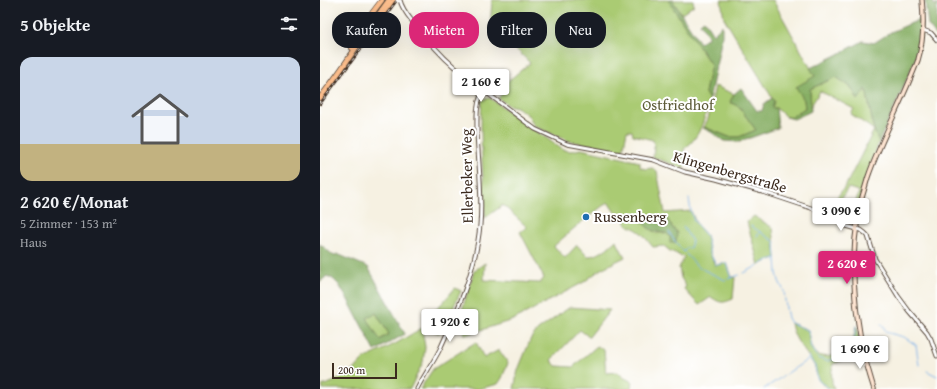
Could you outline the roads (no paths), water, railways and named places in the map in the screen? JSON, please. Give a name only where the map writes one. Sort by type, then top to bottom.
[{"type":"highway","points":[[373,12],[382,0]]},
{"type":"highway","points":[[378,12],[386,0]]},
{"type":"highway","points":[[381,12],[390,0]]},
{"type":"highway","points":[[387,12],[397,0]]},
{"type":"highway","points":[[320,94],[353,48]]},
{"type":"highway","points":[[320,98],[333,82],[353,48]]},
{"type":"main road","points":[[874,389],[862,346],[857,318],[854,274],[856,229],[864,189],[870,170],[913,72],[920,52],[924,21],[922,0]]},
{"type":"street","points":[[397,0],[409,18],[433,46],[479,88],[478,92],[480,95],[488,93],[488,88],[486,86],[481,86],[479,88]]},
{"type":"street","points":[[923,30],[927,30],[937,40]]},
{"type":"street","name":"Klingenbergstraße","points":[[488,93],[535,129],[567,144],[654,160],[685,172],[724,181],[788,200],[826,213],[846,226],[861,230],[868,236],[875,259],[898,296],[927,332],[937,356]]},
{"type":"street","name":"Ellerbeker Weg","points":[[417,389],[439,350],[462,299],[472,268],[480,217],[481,198],[477,124],[480,95]]},
{"type":"waterway","points":[[689,199],[693,218],[706,235],[710,253],[716,265],[727,263],[732,278]]},
{"type":"waterway","points":[[751,226],[774,241],[776,258]]},
{"type":"waterway","points":[[669,232],[684,252],[686,248],[690,248],[692,241],[683,227]]},
{"type":"waterway","points":[[757,236],[760,232]]},
{"type":"waterway","points":[[686,254],[698,267],[725,280],[739,275]]},
{"type":"waterway","points":[[744,273],[776,258],[777,273],[784,291],[788,318],[791,323],[808,330],[811,348],[818,358],[826,361],[839,358],[850,351],[854,343],[856,326]]},
{"type":"waterway","points":[[881,324],[886,332],[904,337],[916,345],[919,365]]},
{"type":"waterway","points":[[808,356],[815,366],[817,378],[830,389]]},
{"type":"waterway","points":[[764,389],[810,358]]},
{"type":"waterway","points":[[927,371],[937,376]]},
{"type":"railway","points":[[320,104],[397,0]]},
{"type":"place","name":"Russenberg","points":[[586,217]]},
{"type":"park label","name":"Ostfriedhof","points":[[678,105]]}]
